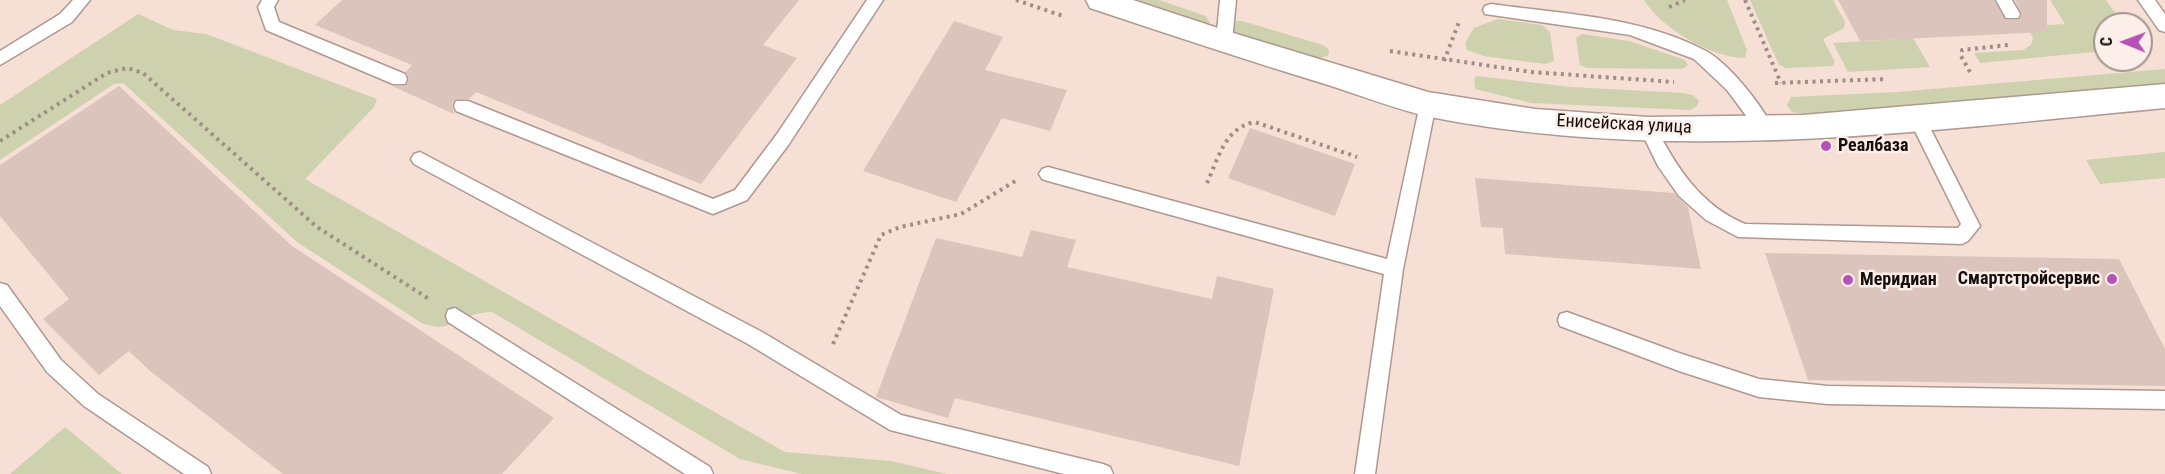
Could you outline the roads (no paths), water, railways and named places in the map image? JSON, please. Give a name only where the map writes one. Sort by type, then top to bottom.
[{"type":"main road","name":"Енисейская улица","points":[[1100,0],[1224,42],[1428,104],[1535,121],[1648,129],[1765,128],[1917,119],[2165,96]]},
{"type":"lane","points":[[0,59],[66,18],[82,0]]},
{"type":"lane","points":[[270,0],[266,7],[272,26],[399,79]]},
{"type":"lane","points":[[462,106],[713,207],[741,195],[783,139],[875,0]]},
{"type":"lane","points":[[1224,42],[1228,0]]},
{"type":"lane","points":[[2146,0],[2165,26]]},
{"type":"lane","points":[[1491,10],[1632,29],[1700,55],[1733,85],[1765,128]]},
{"type":"lane","points":[[1365,474],[1394,269],[1428,104]]},
{"type":"lane","points":[[1648,129],[1660,158],[1675,180],[1725,225],[1744,232],[1962,236],[1971,226],[1917,119]]},
{"type":"lane","points":[[420,159],[755,338],[897,423],[1103,474]]},
{"type":"lane","points":[[1048,174],[1394,269]]},
{"type":"lane","points":[[0,291],[47,358],[69,380],[91,400],[201,474]]},
{"type":"lane","points":[[455,316],[703,474]]},
{"type":"lane","points":[[1567,320],[1759,388],[1828,395],[2165,400]]},
{"type":"place","name":"Реалбаза","points":[[1826,146]]},
{"type":"place","name":"Смартстройсервис","points":[[2112,279]]},
{"type":"place","name":"Меридиан","points":[[1848,280]]}]
